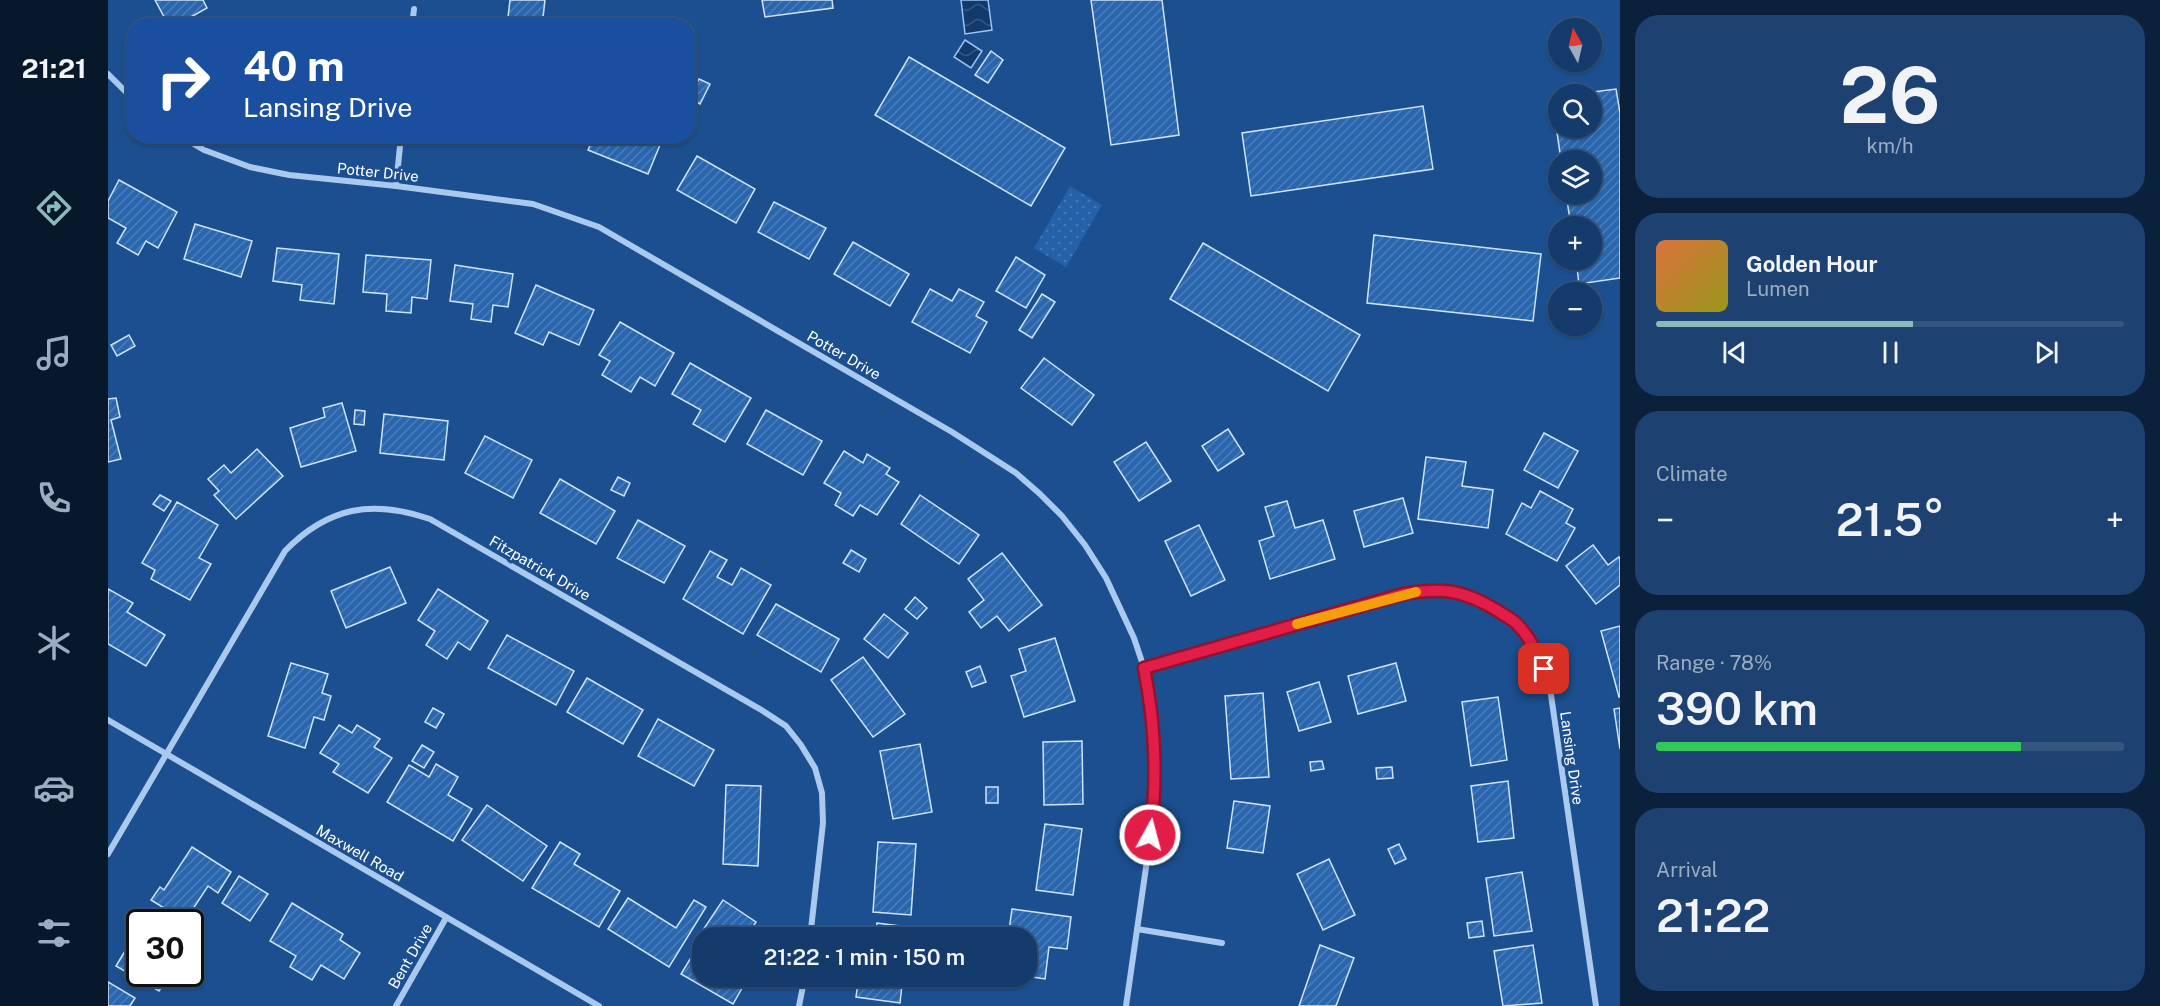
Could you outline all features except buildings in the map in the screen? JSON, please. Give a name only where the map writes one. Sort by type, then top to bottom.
[{"type":"street","points":[[413,18],[414,9]]},
{"type":"street","points":[[108,74],[126,92]]},
{"type":"street","name":"Potter Drive","points":[[194,144],[250,167],[289,175],[533,204],[599,227],[985,452],[1016,473],[1040,494],[1062,516],[1085,545],[1106,578],[1122,610],[1144,668],[1151,701],[1154,737],[1154,812],[1126,1006]]},
{"type":"street","points":[[396,186],[400,144]]},
{"type":"street","name":"Fitzpatrick Drive","points":[[108,854],[285,551],[319,522],[341,514],[363,509],[406,510],[430,519],[786,726],[815,768],[822,794],[823,823],[811,927]]},
{"type":"street","name":"Lansing Drive","points":[[1144,668],[1403,594],[1428,589],[1451,591],[1476,598],[1517,624],[1534,646],[1544,669],[1551,695],[1596,1006]]},
{"type":"street","name":"Maxwell Road","points":[[108,720],[600,1006]]},
{"type":"street","name":"Bent Drive","points":[[396,1006],[446,918]]},
{"type":"street","points":[[1137,929],[1222,943]]},
{"type":"street","points":[[799,1006],[803,987]]},
{"type":"shaded area","points":[[1070,186],[1102,205],[1066,267],[1034,248]]},
{"type":"water","points":[[961,0],[988,0],[992,30],[965,34]]},
{"type":"water","points":[[965,40],[982,51],[971,68],[954,57]]},
{"type":"slow traffic","points":[[1297,624],[1416,592]]},
{"type":"route","points":[[1150,835],[1154,812],[1154,737],[1151,701],[1144,668],[1403,594],[1428,589],[1451,591],[1476,598],[1517,624],[1534,646],[1544,669]]}]
